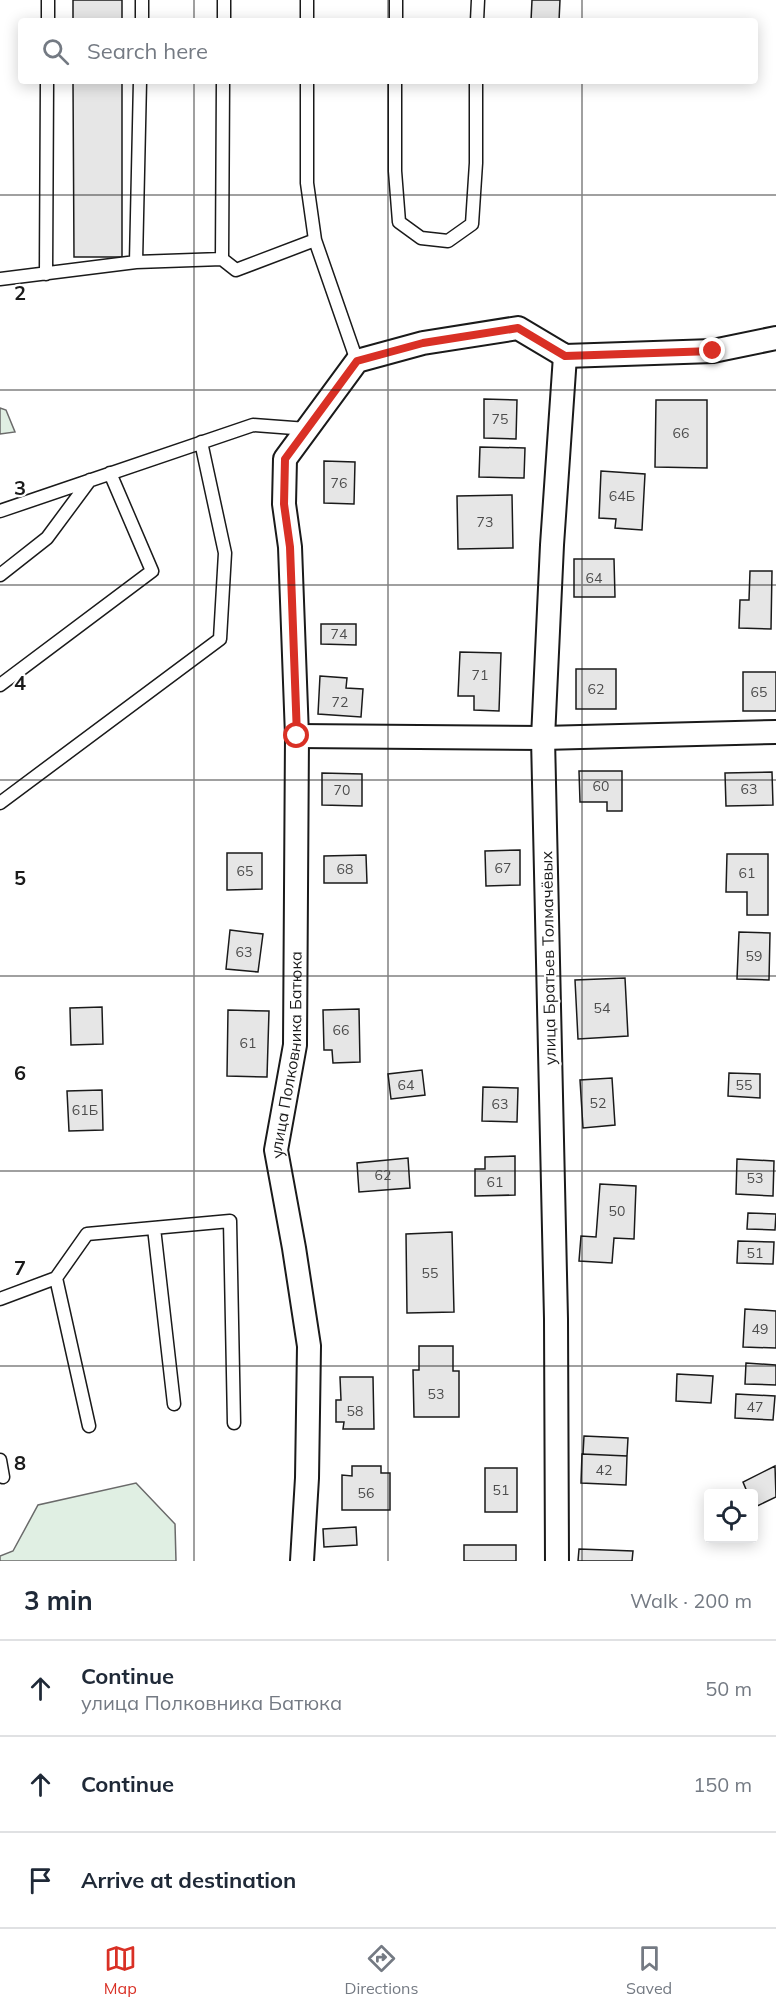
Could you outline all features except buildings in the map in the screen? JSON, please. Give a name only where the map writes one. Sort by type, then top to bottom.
[{"type":"street","points":[[357,361],[423,343],[518,328],[565,356],[713,351],[776,338]]},
{"type":"street","name":"улица Братьев Толмачёвых","points":[[557,1561],[556,1319],[543,738],[552,545],[565,356]]},
{"type":"street","name":"улица Полковника Батюка","points":[[302,1561],[307,1478],[309,1346],[276,1150],[295,1046],[297,736],[290,547],[284,504],[285,459],[357,361]]},
{"type":"street","points":[[297,736],[543,738],[776,732]]},
{"type":"lane","points":[[48,0],[48,18]]},
{"type":"lane","points":[[142,0],[142,18]]},
{"type":"lane","points":[[224,0],[224,18]]},
{"type":"lane","points":[[307,0],[307,18]]},
{"type":"lane","points":[[396,0],[396,18]]},
{"type":"lane","points":[[477,18],[478,0]]},
{"type":"lane","points":[[46,274],[47,84]]},
{"type":"lane","points":[[136,262],[140,84]]},
{"type":"lane","points":[[222,259],[224,84]]},
{"type":"lane","points":[[307,84],[307,183],[315,240],[357,361]]},
{"type":"lane","points":[[395,84],[395,171],[399,222],[421,238],[448,242],[472,224],[476,163],[477,84]]},
{"type":"lane","points":[[0,279],[136,262],[222,259],[236,270],[315,240]]},
{"type":"lane","points":[[0,511],[253,425],[307,429]]},
{"type":"lane","points":[[0,803],[220,639],[225,553],[201,442]]},
{"type":"lane","points":[[0,685],[152,571],[110,472]]},
{"type":"lane","points":[[0,575],[47,538],[91,479]]},
{"type":"lane","points":[[0,1299],[56,1278],[87,1234],[230,1221],[234,1423]]},
{"type":"lane","points":[[154,1228],[174,1404]]},
{"type":"lane","points":[[56,1278],[89,1426]]},
{"type":"lane","points":[[0,1460],[3,1478]]},
{"type":"green space","points":[[0,408],[6,410],[15,432],[0,434]]},
{"type":"green space","points":[[136,1483],[175,1524],[176,1561],[0,1561],[0,1556],[13,1551],[38,1505]]},
{"type":"route","points":[[297,736],[290,547],[284,504],[285,459],[357,361],[423,343],[518,328],[565,356],[713,351]]}]
